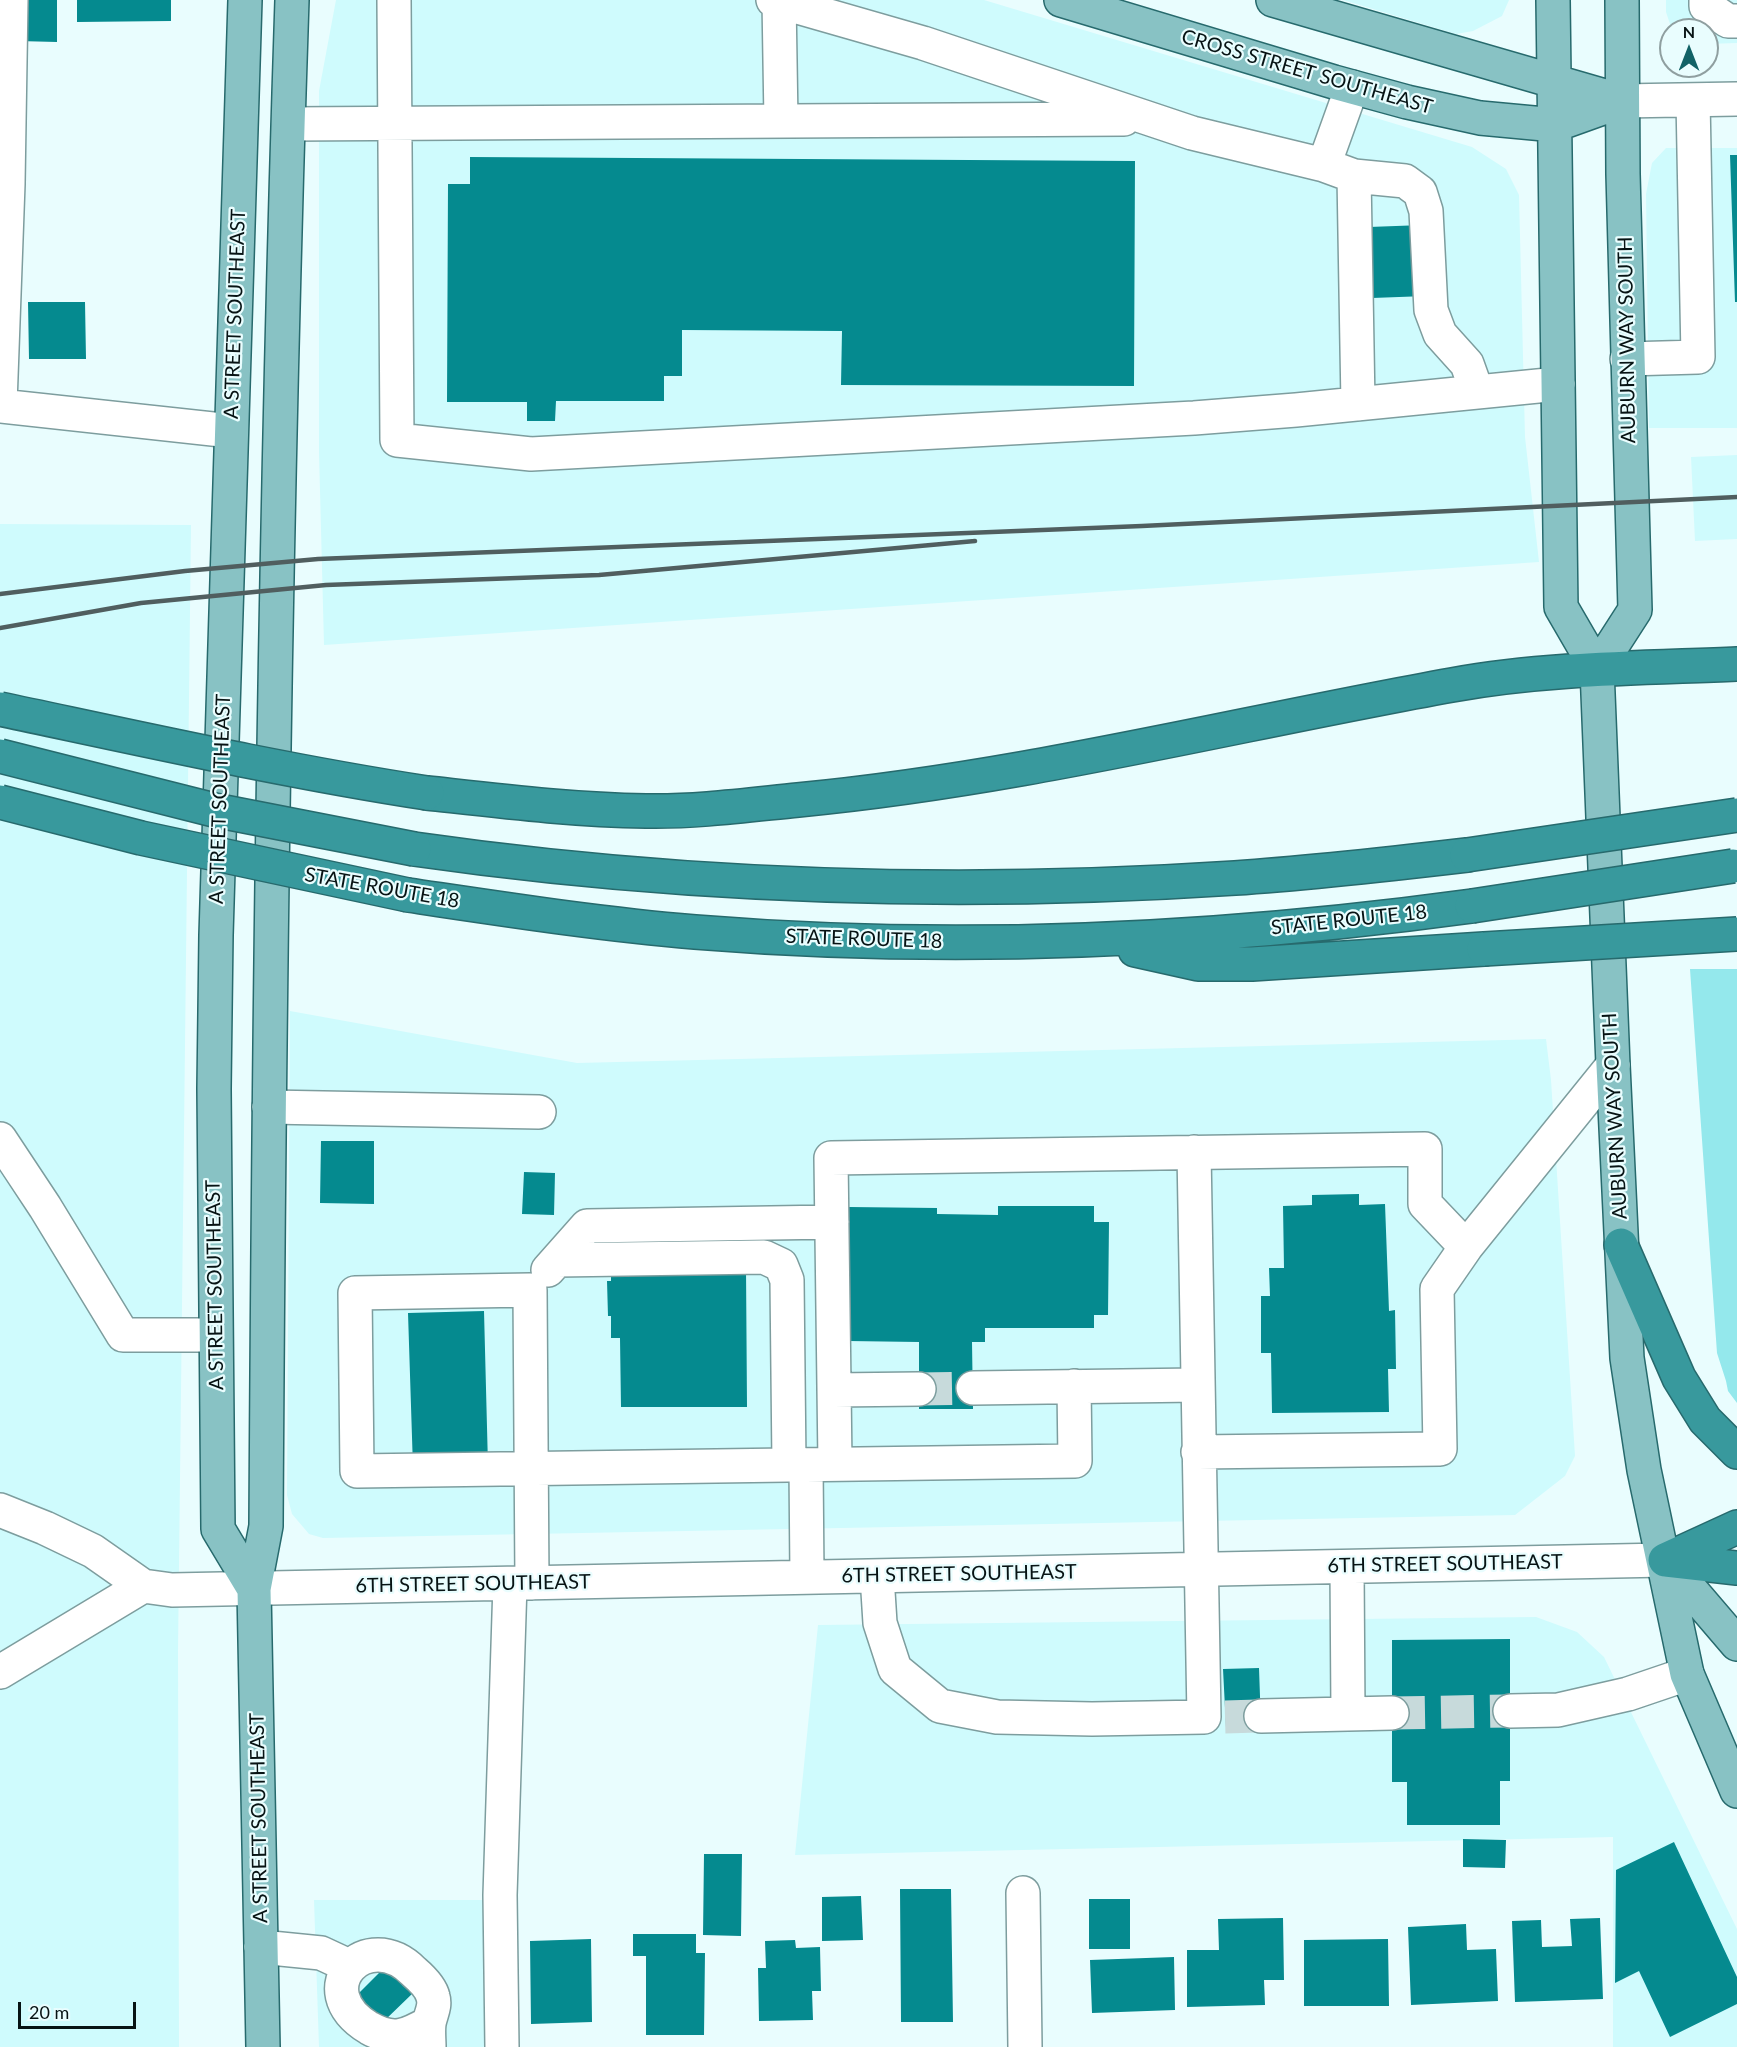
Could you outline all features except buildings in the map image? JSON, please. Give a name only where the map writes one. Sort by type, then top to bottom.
[{"type":"highway","points":[[0,709],[278,768],[427,793],[553,807],[648,811],[727,807],[867,794],[1020,768],[1455,684],[1597,669],[1737,664]]},
{"type":"highway","points":[[0,756],[214,810],[414,849],[514,863],[693,880],[766,884],[1016,887],[1234,878],[1467,855],[1737,815]]},
{"type":"highway","name":"STATE ROUTE 18","points":[[0,802],[141,838],[408,895],[581,921],[696,932],[828,939],[1092,940],[1174,937],[1389,917],[1735,866]]},
{"type":"highway","points":[[1092,940],[1198,964],[1252,964],[1737,934]]},
{"type":"highway","points":[[1621,1245],[1679,1378],[1705,1420],[1737,1452]]},
{"type":"highway","points":[[1665,1560],[1737,1527]]},
{"type":"highway","points":[[1665,1560],[1737,1568]]},
{"type":"main road","name":"A STREET SOUTHEAST","points":[[245,0],[216,935],[215,1335],[218,1529],[254,1589]]},
{"type":"main road","name":"A STREET SOUTHEAST","points":[[263,2047],[254,1589],[266,1526],[274,748],[292,0]]},
{"type":"main road","points":[[291,33],[304,0]]},
{"type":"main road","name":"CROSS STREET SOUTHEAST","points":[[1061,0],[1407,102],[1480,118],[1555,125]]},
{"type":"main road","points":[[1273,0],[1622,101]]},
{"type":"main road","name":"AUBURN WAY SOUTH","points":[[1554,0],[1561,607],[1597,669],[1627,1359],[1644,1470],[1665,1560],[1687,1674],[1737,1791]]},
{"type":"main road","name":"AUBURN WAY SOUTH","points":[[1597,669],[1635,610],[1627,360],[1622,0]]},
{"type":"main road","points":[[1555,125],[1622,101]]},
{"type":"main road","name":"AUBURN WAY SOUTH","points":[[1665,1560],[1737,1644]]},
{"type":"street","points":[[11,0],[0,405],[231,431]]},
{"type":"street","points":[[394,0],[397,441],[531,454],[1194,418],[1557,384]]},
{"type":"street","points":[[1706,0],[1706,6],[1728,21],[1737,21]]},
{"type":"street","points":[[781,121],[777,1],[923,43],[1191,133],[1339,170],[1405,181],[1420,192],[1426,211],[1431,310],[1440,334],[1467,364],[1477,392]]},
{"type":"street","points":[[1352,87],[1339,170],[1358,404]]},
{"type":"street","points":[[1622,101],[1737,99]]},
{"type":"street","points":[[1627,360],[1698,357],[1693,100]]},
{"type":"street","points":[[289,124],[1151,119]]},
{"type":"street","points":[[1198,1452],[1440,1449],[1437,1289],[1466,1247],[1613,1065]]},
{"type":"street","points":[[269,1107],[539,1112]]},
{"type":"street","points":[[0,1139],[45,1207],[123,1335],[215,1335]]},
{"type":"street","points":[[810,1464],[834,1390],[831,1158],[1425,1149],[1425,1204],[1466,1247]]},
{"type":"street","points":[[877,1576],[880,1623],[895,1669],[940,1706],[997,1717],[1092,1719],[1215,1717],[1200,1569],[1194,1152]]},
{"type":"street","points":[[502,2047],[500,1895],[521,1583],[532,1468],[530,1290],[587,1226],[832,1222]]},
{"type":"street","points":[[557,1260],[764,1257],[781,1265],[788,1280],[810,1464],[807,1577]]},
{"type":"street","points":[[530,1290],[355,1293],[357,1471],[1075,1461],[1074,1386]]},
{"type":"street","points":[[973,1388],[1197,1385]]},
{"type":"street","points":[[834,1390],[919,1389]]},
{"type":"street","points":[[0,1510],[93,1551],[143,1586],[0,1672]]},
{"type":"street","name":"6TH STREET SOUTHEAST","points":[[143,1586],[172,1590],[254,1589],[1665,1560]]},
{"type":"street","points":[[1347,1567],[1348,1714]]},
{"type":"street","points":[[1510,1711],[1558,1710],[1628,1694],[1687,1674]]},
{"type":"street","points":[[1261,1716],[1392,1713]]},
{"type":"street","points":[[1023,1893],[1025,2047]]},
{"type":"street","points":[[261,1947],[321,1953],[349,1966]]},
{"type":"street","points":[[383,1955],[395,1958],[410,1968],[423,1980],[433,1997],[429,2035],[385,2036],[358,2020],[342,1995],[341,1983],[349,1966],[361,1958],[383,1955]]},
{"type":"shaded area","points":[[336,0],[984,0],[1472,147],[1506,169],[1519,195],[1525,437],[1539,562],[324,645],[319,452],[319,91]]},
{"type":"shaded area","points":[[1343,0],[1509,0],[1502,16],[1473,31],[1456,34]]},
{"type":"shaded area","points":[[1666,0],[1737,0],[1737,43],[1719,44],[1719,18],[1668,18]]},
{"type":"shaded area","points":[[1666,148],[1737,148],[1737,428],[1649,428],[1646,194],[1652,163]]},
{"type":"shaded area","points":[[1737,455],[1737,539],[1695,541],[1691,457]]},
{"type":"shaded area","points":[[0,524],[191,525],[178,1651],[179,2047],[0,2047]]},
{"type":"shaded area","points":[[1690,969],[1737,969],[1737,1403],[1728,1391],[1717,1353]]},
{"type":"shaded area","points":[[290,1011],[577,1063],[1546,1039],[1551,1080],[1575,1456],[1565,1476],[1515,1515],[323,1538],[309,1534],[292,1514],[287,1495]]},
{"type":"shaded area","points":[[1536,1617],[1577,1632],[1604,1657],[1737,1929],[1737,2047],[1613,2047],[1613,1837],[795,1855],[818,1625]]},
{"type":"shaded area","points":[[314,1900],[518,1900],[519,2047],[319,2047]]},
{"type":"tunnel","points":[[919,1389],[973,1388]]},
{"type":"tunnel","points":[[1392,1713],[1510,1711]]},
{"type":"tunnel","points":[[1225,1717],[1261,1716]]},
{"type":"railway","points":[[0,594],[185,571],[318,559],[1142,526],[1737,497]]},
{"type":"railway","points":[[0,628],[141,603],[326,585],[599,575],[975,541]]}]
